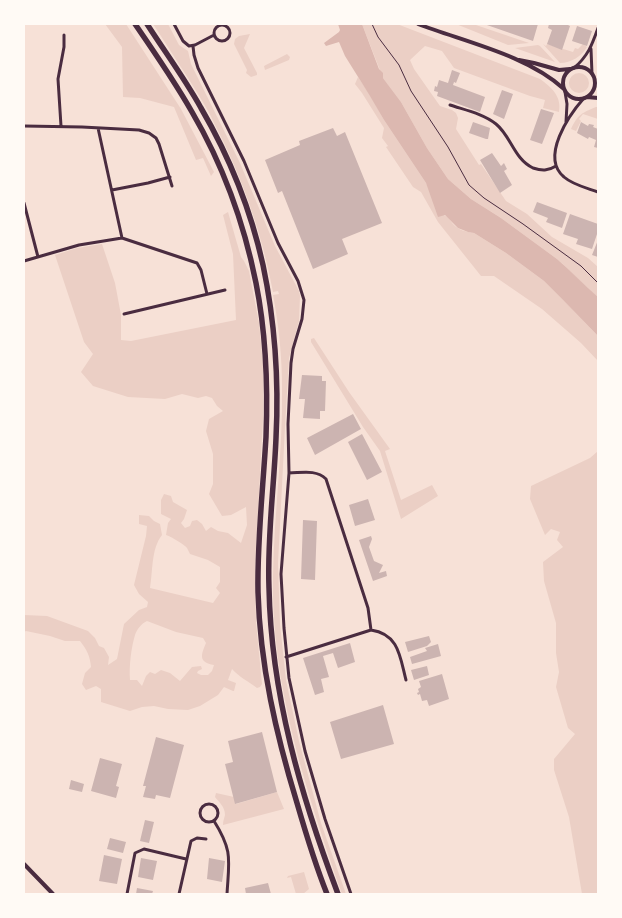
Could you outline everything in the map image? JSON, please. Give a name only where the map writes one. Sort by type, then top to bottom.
[{"type":"highway","points":[[135,24],[192,112],[207,141],[238,213],[255,277],[264,332],[267,376],[266,436],[258,566],[258,593],[262,647],[269,695],[277,731],[303,824],[327,894]]},
{"type":"highway","points":[[147,24],[202,110],[224,152],[242,197],[255,236],[262,264],[272,318],[277,382],[276,437],[269,557],[269,608],[273,652],[282,707],[294,760],[313,823],[338,894]]},
{"type":"street","points":[[174,24],[187,45],[193,46],[214,35],[216,28],[223,25],[228,29],[228,37],[225,40],[217,39],[214,35]]},
{"type":"street","points":[[418,24],[513,58],[556,70],[561,71],[585,68],[598,81]]},
{"type":"street","points":[[598,28],[590,49],[582,60],[566,74],[564,78],[563,85],[567,104],[566,122],[555,152],[556,166],[560,174],[565,179],[598,192]]},
{"type":"street","points":[[61,126],[58,79],[64,47],[64,35]]},
{"type":"street","points":[[193,46],[198,68],[247,167],[281,251],[298,281],[304,300],[302,319],[292,355],[288,424],[289,473],[281,574],[286,657],[293,701],[305,751],[325,819],[351,894]]},
{"type":"street","points":[[566,122],[594,88],[590,49]]},
{"type":"street","points":[[513,58],[545,74],[574,98],[598,98]]},
{"type":"street","points":[[450,105],[487,118],[496,124],[520,158],[529,166],[543,171],[556,166]]},
{"type":"street","points":[[24,126],[61,126],[139,130],[149,133],[156,138],[159,144],[172,186]]},
{"type":"street","points":[[98,128],[122,238]]},
{"type":"street","points":[[112,190],[170,177]]},
{"type":"street","points":[[24,203],[38,256]]},
{"type":"street","points":[[24,261],[84,244],[122,238],[197,263],[201,270],[207,294]]},
{"type":"street","points":[[124,314],[225,290]]},
{"type":"street","points":[[289,473],[316,473],[326,480],[368,608],[371,630]]},
{"type":"street","points":[[286,657],[371,630],[382,632],[390,638],[398,649],[406,680]]},
{"type":"street","points":[[205,805],[213,805],[218,809],[218,817],[214,821],[206,822],[202,818],[201,809],[205,805]]},
{"type":"street","points":[[214,821],[221,833],[229,853],[230,862],[227,894]]},
{"type":"street","points":[[179,894],[189,844],[193,839],[206,839]]},
{"type":"street","points":[[127,894],[135,853],[144,849],[186,859]]},
{"type":"street","points":[[24,864],[53,894]]},
{"type":"path","points":[[372,24],[378,37],[399,65],[411,91],[448,147],[469,185],[484,198],[581,266],[598,283]]},
{"type":"shaded area","points":[[105,24],[126,24],[181,109],[214,172],[211,176],[203,158],[196,160],[174,107],[140,98],[123,97],[122,47]]},
{"type":"shaded area","points":[[153,24],[168,24],[179,45],[188,51],[191,64],[240,163],[275,246],[299,291],[299,321],[289,358],[285,427],[278,564],[280,624],[286,680],[299,741],[321,823],[346,894],[342,894],[304,777],[284,698],[278,658],[274,617],[273,576],[281,436],[282,377],[281,354],[273,295],[279,294],[278,291],[273,292],[263,248],[250,205],[224,143],[202,100]]},
{"type":"shaded area","points":[[338,24],[362,24],[379,69],[383,73],[383,78],[401,102],[427,148],[448,179],[471,199],[501,218],[557,259],[598,297],[598,336],[544,281],[506,253],[474,233],[458,228],[445,215],[438,217],[426,183],[384,120],[345,56],[339,42],[326,46],[324,43],[339,32],[340,30]]},
{"type":"shaded area","points":[[362,24],[397,24],[540,79],[555,92],[559,101],[559,112],[543,108],[545,100],[530,96],[454,68],[442,51],[425,46],[410,60],[414,69],[440,106],[456,113],[458,118],[456,129],[479,165],[481,164],[506,201],[527,214],[552,237],[588,258],[598,267],[598,297],[557,259],[501,218],[471,199],[448,179],[427,148],[401,102],[383,78]]},
{"type":"shaded area","points":[[456,24],[473,24],[529,43],[508,45]]},
{"type":"shaded area","points":[[250,34],[244,48],[257,73],[257,75],[251,77],[246,73],[247,70],[234,44],[235,39],[239,36]]},
{"type":"shaded area","points":[[543,44],[573,52],[575,48],[578,49],[583,44],[587,47],[576,58],[568,62],[560,63]]},
{"type":"shaded area","points":[[540,46],[555,62],[515,48]]},
{"type":"shaded area","points":[[287,54],[290,57],[289,60],[265,70],[264,66]]},
{"type":"shaded area","points":[[575,73],[583,73],[589,79],[589,87],[583,93],[575,93],[569,87],[569,79]]},
{"type":"shaded area","points":[[358,77],[371,96],[384,120],[426,183],[444,215],[457,228],[474,233],[506,253],[544,281],[598,336],[598,361],[581,343],[542,309],[494,276],[481,276],[438,222],[421,192],[413,187],[386,147],[388,146],[382,138],[384,128],[355,84]]},
{"type":"shaded area","points":[[596,107],[598,107],[598,119],[583,114],[579,119],[581,121],[576,131],[571,129],[581,115]]},
{"type":"shaded area","points":[[228,212],[241,257],[249,271],[259,323],[263,364],[263,419],[255,566],[256,622],[262,684],[257,688],[232,669],[228,680],[236,683],[234,691],[224,687],[218,695],[200,706],[188,710],[168,709],[154,706],[142,707],[130,711],[101,702],[101,689],[96,686],[86,690],[82,684],[85,673],[91,667],[91,663],[85,647],[80,641],[65,641],[50,636],[26,631],[24,632],[24,615],[47,616],[88,631],[95,638],[99,646],[104,648],[109,657],[108,665],[117,659],[124,624],[139,610],[147,607],[148,602],[139,594],[134,585],[147,526],[139,524],[139,515],[149,516],[160,524],[162,535],[158,541],[154,553],[150,588],[213,603],[220,593],[216,588],[220,582],[220,567],[208,560],[190,554],[186,547],[166,535],[168,523],[171,519],[161,514],[161,500],[164,494],[171,496],[173,502],[187,510],[181,523],[185,528],[190,526],[192,521],[197,520],[202,524],[206,531],[211,527],[218,531],[228,533],[241,543],[247,525],[246,507],[231,515],[222,516],[209,494],[213,484],[213,454],[206,431],[209,419],[223,411],[217,406],[212,398],[206,396],[198,398],[182,394],[165,399],[128,397],[93,386],[81,372],[93,354],[84,342],[55,255],[77,248],[102,244],[115,283],[121,315],[121,340],[131,341],[236,320],[233,254],[223,215]],"holes":[[[147,621],[176,632],[203,638],[206,643],[202,657],[205,662],[214,665],[212,671],[208,675],[201,675],[197,673],[202,669],[201,666],[192,667],[180,681],[170,673],[161,670],[155,674],[150,672],[146,676],[142,686],[137,680],[130,680],[132,646],[136,633],[141,625]]]},
{"type":"shaded area","points":[[314,338],[349,392],[390,449],[385,451],[401,500],[432,485],[438,496],[401,519],[380,451],[363,427],[311,342],[311,339]]},
{"type":"shaded area","points":[[598,451],[598,894],[582,894],[569,817],[554,770],[554,759],[575,734],[568,728],[556,687],[559,672],[556,653],[556,623],[544,581],[543,562],[563,547],[557,540],[560,532],[551,529],[545,535],[530,499],[531,486],[590,458]]},
{"type":"shaded area","points":[[277,792],[284,809],[223,825],[225,812],[222,805],[215,797],[216,793],[234,797],[236,804]]},
{"type":"shaded area","points":[[304,872],[309,889],[303,894],[296,894],[291,877],[287,878],[288,876]]},
{"type":"building","points":[[484,24],[538,24],[533,41]]},
{"type":"building","points":[[549,24],[566,24],[570,26],[562,50],[547,44],[552,30],[548,28]]},
{"type":"building","points":[[577,26],[592,31],[587,46],[572,41]]},
{"type":"building","points":[[452,70],[460,73],[456,83],[454,82],[453,85],[485,97],[480,112],[437,96],[438,92],[434,91],[435,86],[437,87],[439,80],[448,83]]},
{"type":"building","points":[[502,90],[513,94],[504,119],[493,114]]},
{"type":"building","points":[[541,109],[554,113],[542,144],[530,140]]},
{"type":"building","points":[[473,122],[490,128],[488,139],[469,133]]},
{"type":"building","points":[[581,122],[588,126],[589,124],[594,125],[593,127],[598,129],[598,148],[594,147],[596,140],[589,137],[588,139],[577,133]]},
{"type":"building","points":[[333,128],[337,136],[345,132],[382,223],[342,239],[348,254],[313,269],[282,191],[278,193],[265,160],[300,145],[299,141]]},
{"type":"building","points":[[492,153],[501,166],[504,163],[507,169],[504,171],[512,185],[500,193],[480,160]]},
{"type":"building","points":[[537,202],[567,213],[562,228],[546,222],[548,218],[533,212]]},
{"type":"building","points":[[570,214],[598,224],[598,231],[592,249],[576,244],[578,239],[563,234]]},
{"type":"building","points":[[598,240],[598,257],[592,255]]},
{"type":"building","points":[[302,375],[322,376],[322,381],[326,381],[325,411],[320,411],[320,419],[303,418],[305,399],[299,399]]},
{"type":"building","points":[[353,414],[361,429],[315,455],[307,438]]},
{"type":"building","points":[[362,434],[382,472],[367,480],[348,442]]},
{"type":"building","points":[[368,499],[375,520],[355,526],[349,505]]},
{"type":"building","points":[[303,520],[317,521],[315,580],[301,579]]},
{"type":"building","points":[[371,536],[372,539],[369,547],[374,561],[383,565],[379,573],[386,571],[387,576],[373,581],[359,540]]},
{"type":"building","points":[[429,636],[431,642],[427,646],[408,652],[405,642]]},
{"type":"building","points":[[350,643],[355,662],[338,668],[333,653],[323,656],[329,677],[321,679],[324,692],[315,695],[303,658]]},
{"type":"building","points":[[438,644],[441,656],[412,664],[410,657],[427,651],[425,648]]},
{"type":"building","points":[[427,666],[429,675],[414,680],[411,670]]},
{"type":"building","points":[[442,674],[449,699],[429,706],[427,700],[422,701],[420,694],[418,695],[417,693],[419,692],[418,689],[421,687],[419,681]]},
{"type":"building","points":[[383,705],[394,744],[341,759],[330,722]]},
{"type":"building","points":[[262,732],[277,792],[235,804],[225,764],[233,762],[228,741]]},
{"type":"building","points":[[156,737],[184,745],[170,798],[156,795],[155,799],[143,797],[146,786],[143,786]]},
{"type":"building","points":[[100,758],[122,764],[116,786],[119,787],[116,798],[91,791]]},
{"type":"building","points":[[71,780],[84,784],[82,792],[69,789]]},
{"type":"building","points":[[145,820],[154,822],[149,843],[140,841]]},
{"type":"building","points":[[110,838],[126,842],[123,853],[107,849]]},
{"type":"building","points":[[104,855],[122,859],[117,884],[99,881]]},
{"type":"building","points":[[141,858],[157,861],[153,880],[138,877]]},
{"type":"building","points":[[209,858],[225,861],[222,882],[207,879]]},
{"type":"building","points":[[268,883],[271,894],[246,894],[245,888]]},
{"type":"building","points":[[137,888],[153,891],[152,894],[136,894]]}]
